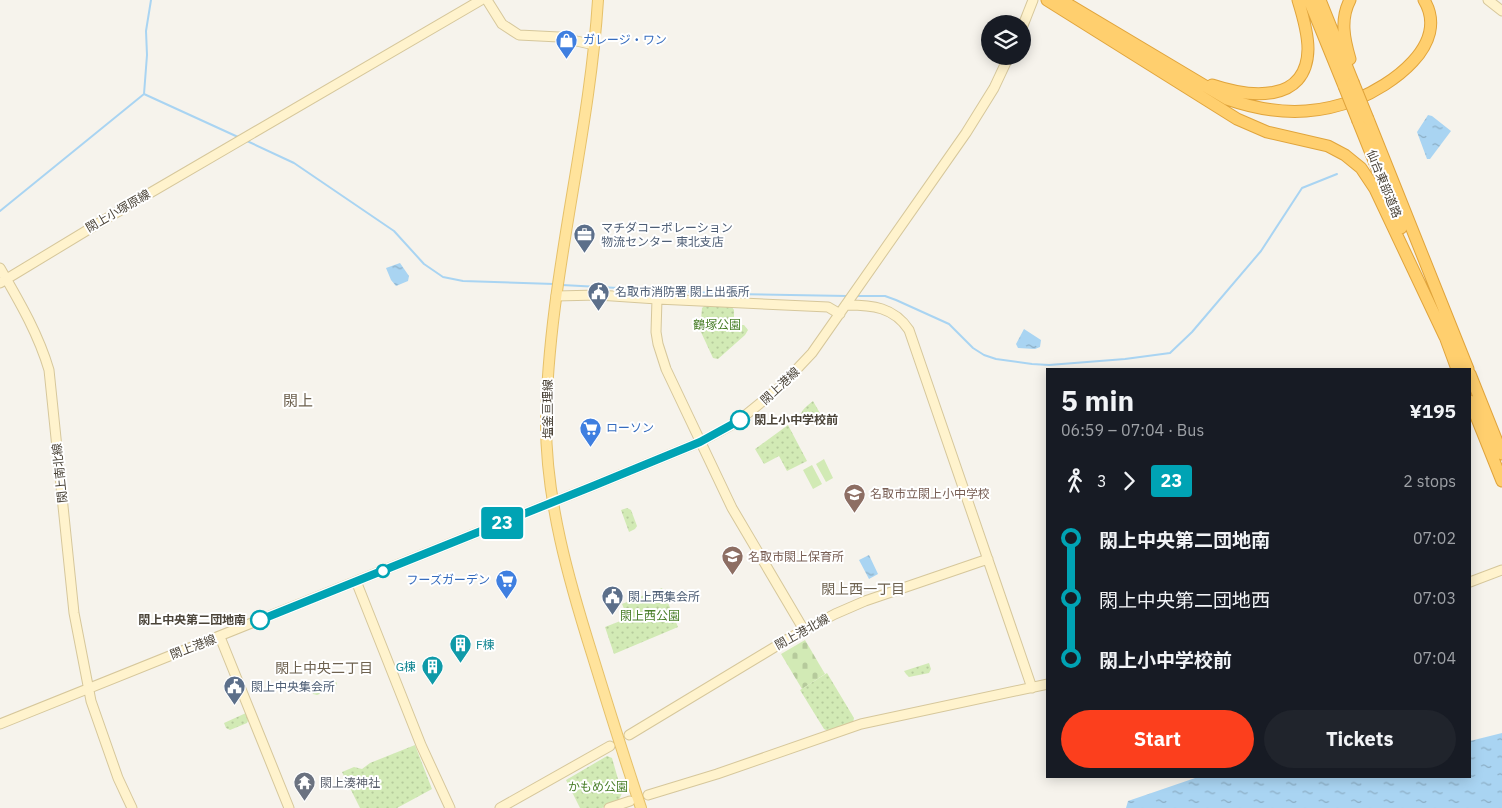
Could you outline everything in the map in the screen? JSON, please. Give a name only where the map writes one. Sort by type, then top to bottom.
[{"type":"highway","points":[[1047,0],[1195,86],[1245,111],[1277,117],[1318,115],[1358,105],[1395,85],[1416,68],[1427,53],[1437,30],[1437,14],[1432,0]]},
{"type":"highway","points":[[1061,0],[1195,86],[1237,119],[1268,132],[1328,146],[1354,161],[1376,189],[1445,337]]},
{"type":"highway","points":[[1195,86],[1253,94],[1272,94],[1288,87],[1300,75],[1307,59],[1308,41],[1298,0]]},
{"type":"highway","name":"仙台東部道路","points":[[1309,0],[1351,83]]},
{"type":"highway","name":"仙台東部道路","points":[[1320,0],[1351,83],[1412,228],[1468,368]]},
{"type":"highway","points":[[1350,0],[1345,13],[1343,28],[1349,57],[1351,83]]},
{"type":"highway","points":[[1195,86],[1244,105],[1274,110],[1319,109],[1355,100],[1386,84],[1405,70],[1419,54],[1428,39],[1430,30],[1430,13],[1424,0]]},
{"type":"highway","name":"仙台東部道路","points":[[1366,119],[1458,368]]},
{"type":"highway","points":[[1471,378],[1502,481]]},
{"type":"highway","points":[[1471,402],[1480,412],[1502,454]]},
{"type":"main road","name":"塩釜亘理線","points":[[598,0],[583,137],[557,288],[550,353],[546,425],[553,502],[569,578],[641,808]]},
{"type":"street","name":"閖上小塚原線","points":[[3,281],[482,0]]},
{"type":"street","points":[[487,0],[502,24],[519,35],[559,37],[594,45]]},
{"type":"street","points":[[1027,15],[1033,0]]},
{"type":"street","points":[[1488,0],[1502,10]]},
{"type":"street","name":"閖上港線","points":[[0,724],[88,687],[220,637],[700,442],[737,422],[779,388],[812,353],[971,126],[994,88],[1005,65]]},
{"type":"street","name":"閖上南北線","points":[[0,268],[3,281],[32,324],[42,346],[49,370],[74,613],[88,687],[105,742],[132,808]]},
{"type":"street","points":[[557,288],[598,295],[828,307],[840,314]]},
{"type":"street","points":[[657,298],[656,332],[662,360],[732,508],[804,630]]},
{"type":"street","points":[[850,299],[882,308],[905,323],[909,330],[1032,688]]},
{"type":"street","name":"閖上港北線","points":[[629,735],[804,630],[835,614],[865,601],[988,559]]},
{"type":"street","points":[[1471,582],[1502,570]]},
{"type":"street","points":[[356,581],[419,739],[450,808]]},
{"type":"street","points":[[220,637],[288,808]]},
{"type":"street","points":[[648,795],[717,774],[861,724],[1046,684]]},
{"type":"street","points":[[500,808],[610,746]]},
{"type":"street","points":[[609,808],[630,801]]},
{"type":"green space","name":"鶴塚公園","points":[[705,305],[732,307],[734,310],[734,325],[744,325],[748,330],[745,335],[718,359],[713,358],[700,330],[702,308]]},
{"type":"green space","points":[[813,401],[821,415],[807,422],[802,421],[802,412]]},
{"type":"green space","points":[[788,425],[807,461],[787,471],[779,456],[764,464],[755,449]]},
{"type":"green space","points":[[824,459],[833,478],[826,482],[816,464]]},
{"type":"green space","points":[[812,465],[822,484],[813,489],[803,470]]},
{"type":"green space","points":[[627,508],[631,510],[637,526],[629,532],[621,510]]},
{"type":"green space","name":"閖上西公園","points":[[662,588],[678,627],[614,654],[605,627],[628,618],[622,604]]},
{"type":"green space","points":[[805,640],[825,674],[802,689],[781,654]]},
{"type":"green space","points":[[929,663],[931,669],[929,673],[909,677],[904,671]]},
{"type":"green space","points":[[827,673],[854,718],[853,723],[828,731],[824,729],[800,690]]},
{"type":"green space","points":[[335,679],[337,684],[335,688],[317,695],[313,694],[311,688]]},
{"type":"green space","points":[[246,713],[249,719],[247,723],[230,730],[226,728],[224,723]]},
{"type":"green space","points":[[415,745],[432,789],[397,808],[360,808],[342,772],[354,767],[362,769],[370,763]]},
{"type":"green space","name":"かもめ公園","points":[[607,756],[612,758],[622,793],[619,800],[602,808],[580,808],[566,780]]},
{"type":"water","points":[[1428,115],[1451,131],[1430,159],[1427,159],[1417,132]]},
{"type":"water","points":[[400,263],[409,276],[408,281],[396,286],[386,268]]},
{"type":"water","points":[[1024,329],[1041,340],[1040,347],[1035,349],[1018,348],[1016,344]]},
{"type":"water","points":[[869,555],[878,574],[869,579],[859,560]]},
{"type":"water","points":[[1502,733],[1502,808],[1126,808],[1128,801],[1195,778],[1471,778],[1471,741]]},
{"type":"waterway","points":[[144,94],[147,55],[146,31],[151,0]]},
{"type":"waterway","points":[[0,211],[144,94],[238,137]]},
{"type":"waterway","points":[[247,141],[294,163],[394,231],[424,264],[443,277],[463,281],[554,284]]},
{"type":"waterway","points":[[856,296],[885,296],[896,300],[949,324],[973,348],[984,355],[996,359],[1049,365],[1125,359],[1170,353],[1192,332],[1261,251],[1302,188],[1337,174]]},
{"type":"waterway","points":[[562,285],[731,294],[847,296]]},
{"type":"bus line","name":"23","points":[[260,620],[700,442],[740,420]]},
{"type":"place","name":"ガレージ・ワン","points":[[567,59]]},
{"type":"place","name":"マチダコーポレーション 物流センター 東北支店","points":[[585,254]]},
{"type":"place","name":"名取市消防署 閖上出張所","points":[[599,311]]},
{"type":"place","name":"閖上小中学校前","points":[[740,420]]},
{"type":"place","name":"ローソン","points":[[590,447]]},
{"type":"place","name":"名取市立閖上小中学校","points":[[854,513]]},
{"type":"place","name":"名取市閖上保育所","points":[[732,576]]},
{"type":"place","name":"フーズガーデン","points":[[506,599]]},
{"type":"place","name":"閖上西集会所","points":[[612,616]]},
{"type":"place","name":"閖上中央第二団地南","points":[[260,620]]},
{"type":"place","name":"F棟","points":[[460,664]]},
{"type":"place","name":"G棟","points":[[432,686]]},
{"type":"place","name":"閖上中央集会所","points":[[235,706]]},
{"type":"place","name":"閖上湊神社","points":[[304,802]]},
{"type":"district","name":"閖上","points":[[298,401]]},
{"type":"district","name":"閖上西一丁目","points":[[863,589]]},
{"type":"district","name":"閖上中央二丁目","points":[[324,668]]}]
